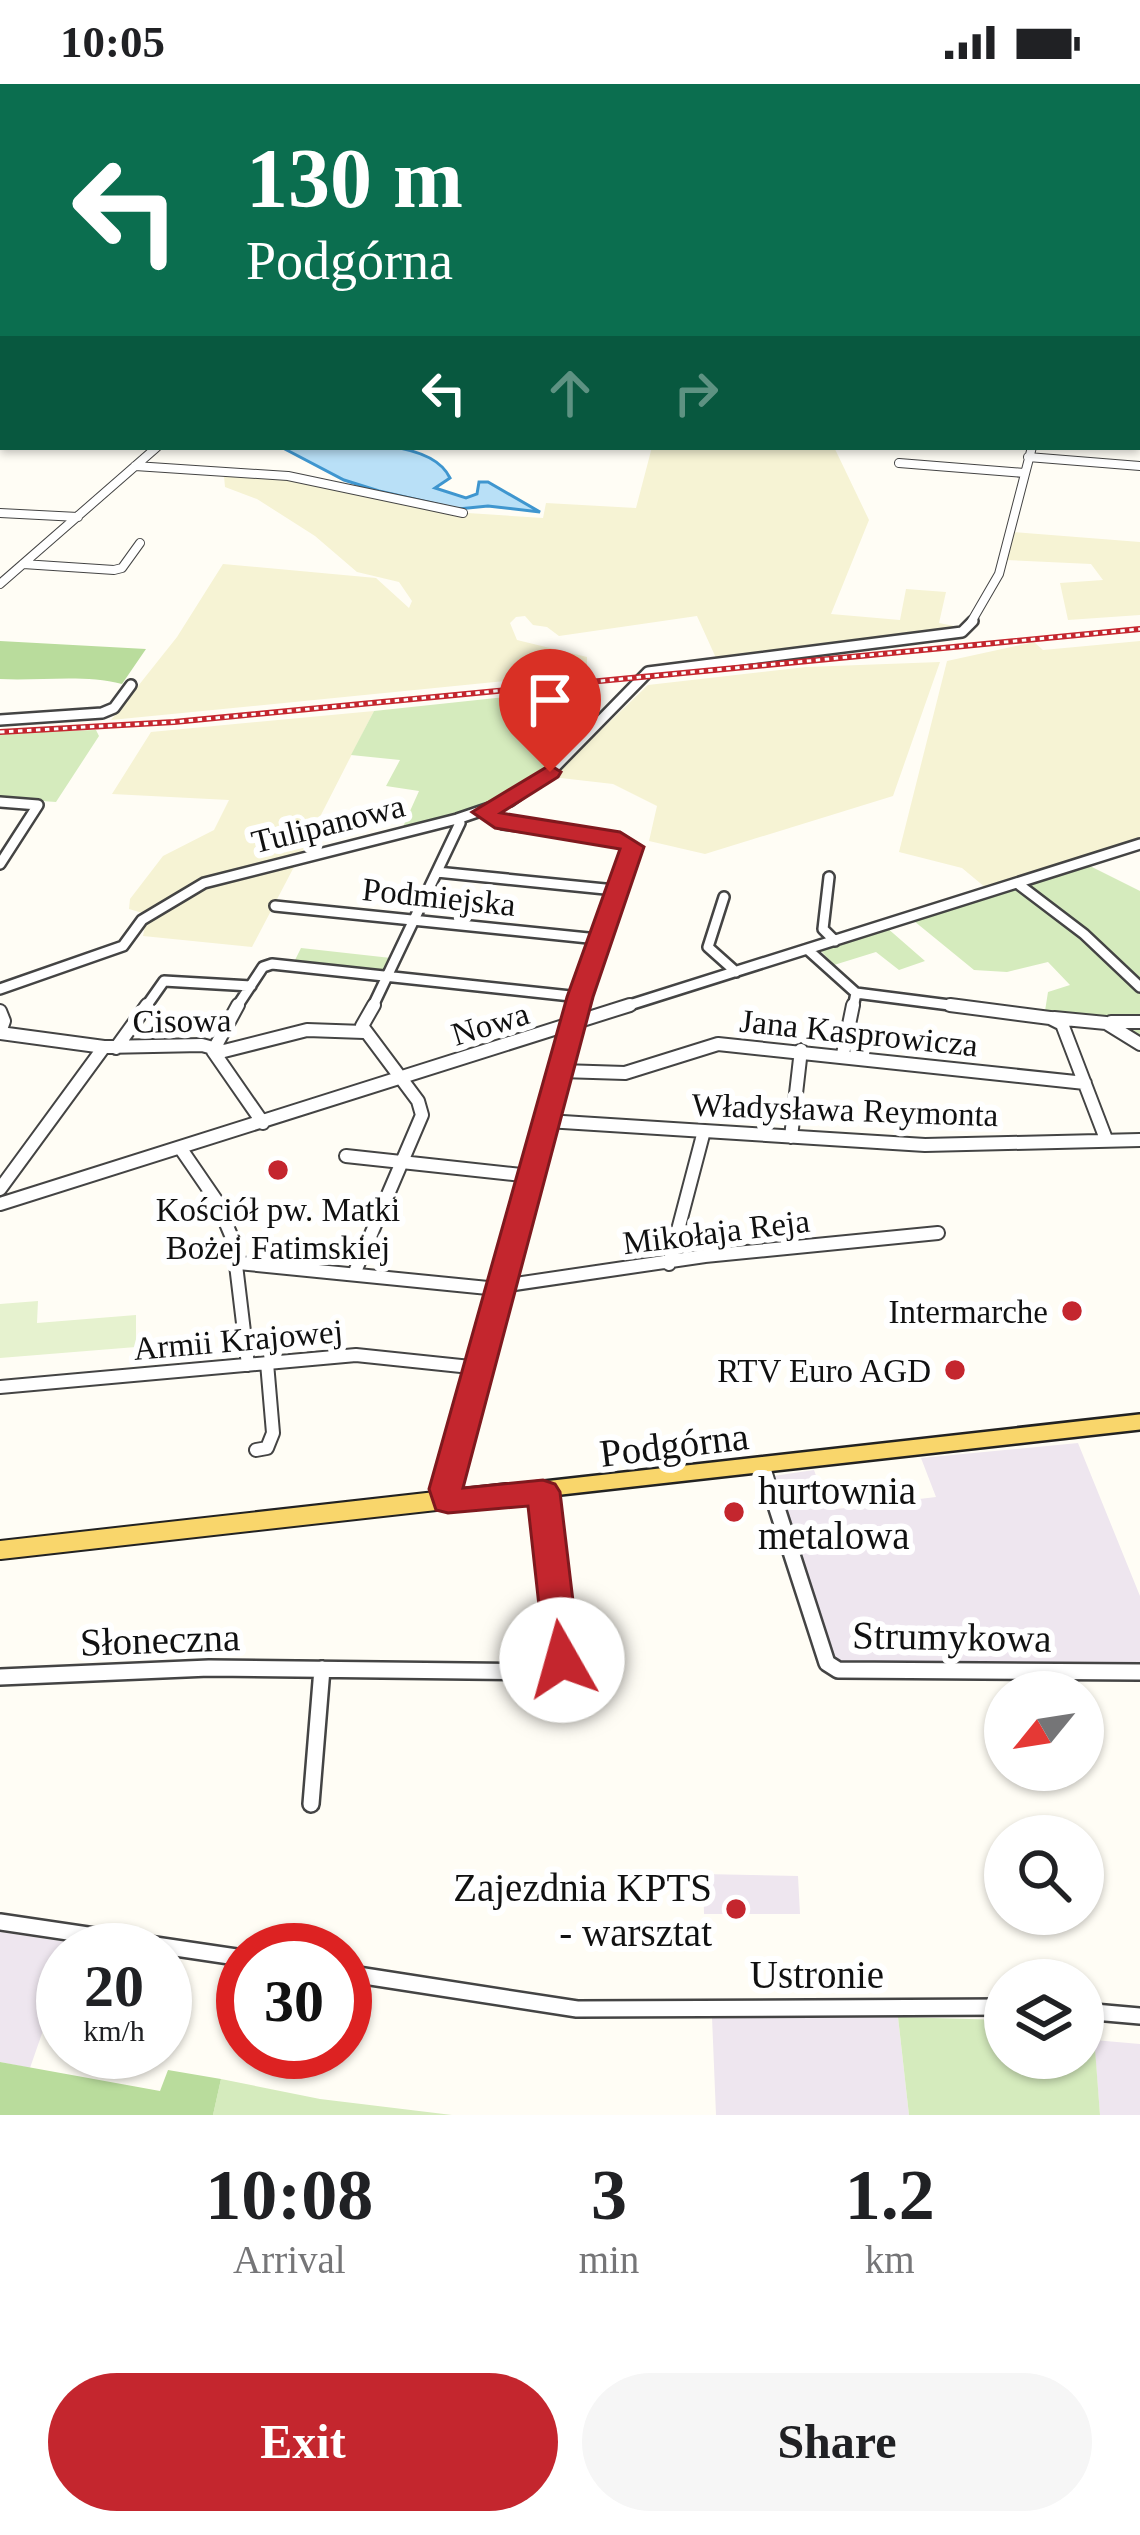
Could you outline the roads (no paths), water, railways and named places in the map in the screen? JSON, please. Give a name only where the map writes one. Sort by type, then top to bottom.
[{"type":"main road","name":"Podgórna","points":[[0,1550],[1140,1422]]},
{"type":"street","points":[[0,584],[154,450]]},
{"type":"street","points":[[899,463],[1024,472],[1030,452],[1140,466]]},
{"type":"street","points":[[135,466],[287,476],[463,513]]},
{"type":"street","name":"Tulipanowa","points":[[0,989],[123,946],[142,920],[204,883],[484,812],[510,801],[550,772],[648,672],[950,635],[973,625],[997,576],[1024,472]]},
{"type":"street","points":[[0,513],[78,518]]},
{"type":"street","points":[[23,564],[114,570],[122,568],[140,542]]},
{"type":"street","points":[[0,719],[102,713],[114,708],[131,685]]},
{"type":"street","points":[[0,802],[38,805],[0,863]]},
{"type":"street","points":[[448,1501],[446,1489],[580,997],[632,847],[620,839],[503,824],[484,812]]},
{"type":"street","points":[[354,1274],[422,1115],[418,1102],[362,1026],[416,921],[460,823],[457,819]]},
{"type":"street","name":"Nowa","points":[[0,1204],[1137,848]]},
{"type":"street","points":[[436,872],[615,890]]},
{"type":"street","points":[[829,877],[823,929],[835,941]]},
{"type":"street","points":[[1017,883],[1084,934],[1140,987]]},
{"type":"street","points":[[724,897],[708,946],[736,972]]},
{"type":"street","name":"Podmiejska","points":[[275,906],[598,940]]},
{"type":"street","points":[[807,950],[856,993],[1051,1018],[1140,1022]]},
{"type":"street","points":[[263,1123],[212,1051],[263,967],[272,964],[580,997]]},
{"type":"street","points":[[0,1189],[164,981],[251,986]]},
{"type":"street","points":[[843,1054],[856,993]]},
{"type":"street","points":[[0,1011],[0,1033]]},
{"type":"street","points":[[1051,1018],[1062,1024],[1106,1139]]},
{"type":"street","points":[[1107,1023],[1140,1044]]},
{"type":"street","name":"Cisowa","points":[[0,1033],[110,1047],[202,1046],[212,1051],[307,1030],[364,1032]]},
{"type":"street","name":"Jana Kasprowicza","points":[[561,1071],[625,1073],[718,1044],[1085,1083]]},
{"type":"street","points":[[791,1138],[800,1050]]},
{"type":"street","name":"Władysława Reymonta","points":[[547,1121],[925,1145],[1140,1140]]},
{"type":"street","points":[[669,1264],[704,1131]]},
{"type":"street","points":[[181,1149],[216,1200],[238,1263],[248,1365]]},
{"type":"street","points":[[346,1156],[530,1176]]},
{"type":"street","name":"Mikołaja Reja","points":[[238,1263],[501,1287],[938,1233]]},
{"type":"street","name":"Armii Krajowej","points":[[0,1387],[380,1355],[480,1368]]},
{"type":"street","points":[[256,1450],[267,1448],[273,1433],[267,1363]]},
{"type":"street","name":"Strumykowa","points":[[764,1467],[827,1664],[838,1670],[1140,1672]]},
{"type":"street","name":"Słoneczna","points":[[0,1676],[209,1668],[549,1672],[562,1660],[543,1492]]},
{"type":"street","points":[[311,1804],[322,1670]]},
{"type":"street","points":[[0,1922],[216,1954]]},
{"type":"street","name":"Ustronie","points":[[372,1977],[577,2008],[984,2007]]},
{"type":"street","points":[[1104,2014],[1140,2017]]},
{"type":"water","points":[[287,450],[405,450],[438,463],[450,478],[435,488],[466,498],[477,494],[479,482],[488,482],[540,512],[488,506],[458,509],[344,480]]},
{"type":"railway","points":[[0,732],[174,722],[1140,629]]},
{"type":"place","name":"Kościół pw. Matki Bożej Fatimskiej","points":[[278,1170]]},
{"type":"place","name":"Intermarche","points":[[1072,1311]]},
{"type":"place","name":"RTV Euro AGD","points":[[955,1370]]},
{"type":"place","name":"hurtownia metalowa","points":[[734,1512]]},
{"type":"place","name":"Zajezdnia KPTS - warsztat","points":[[736,1909]]}]
